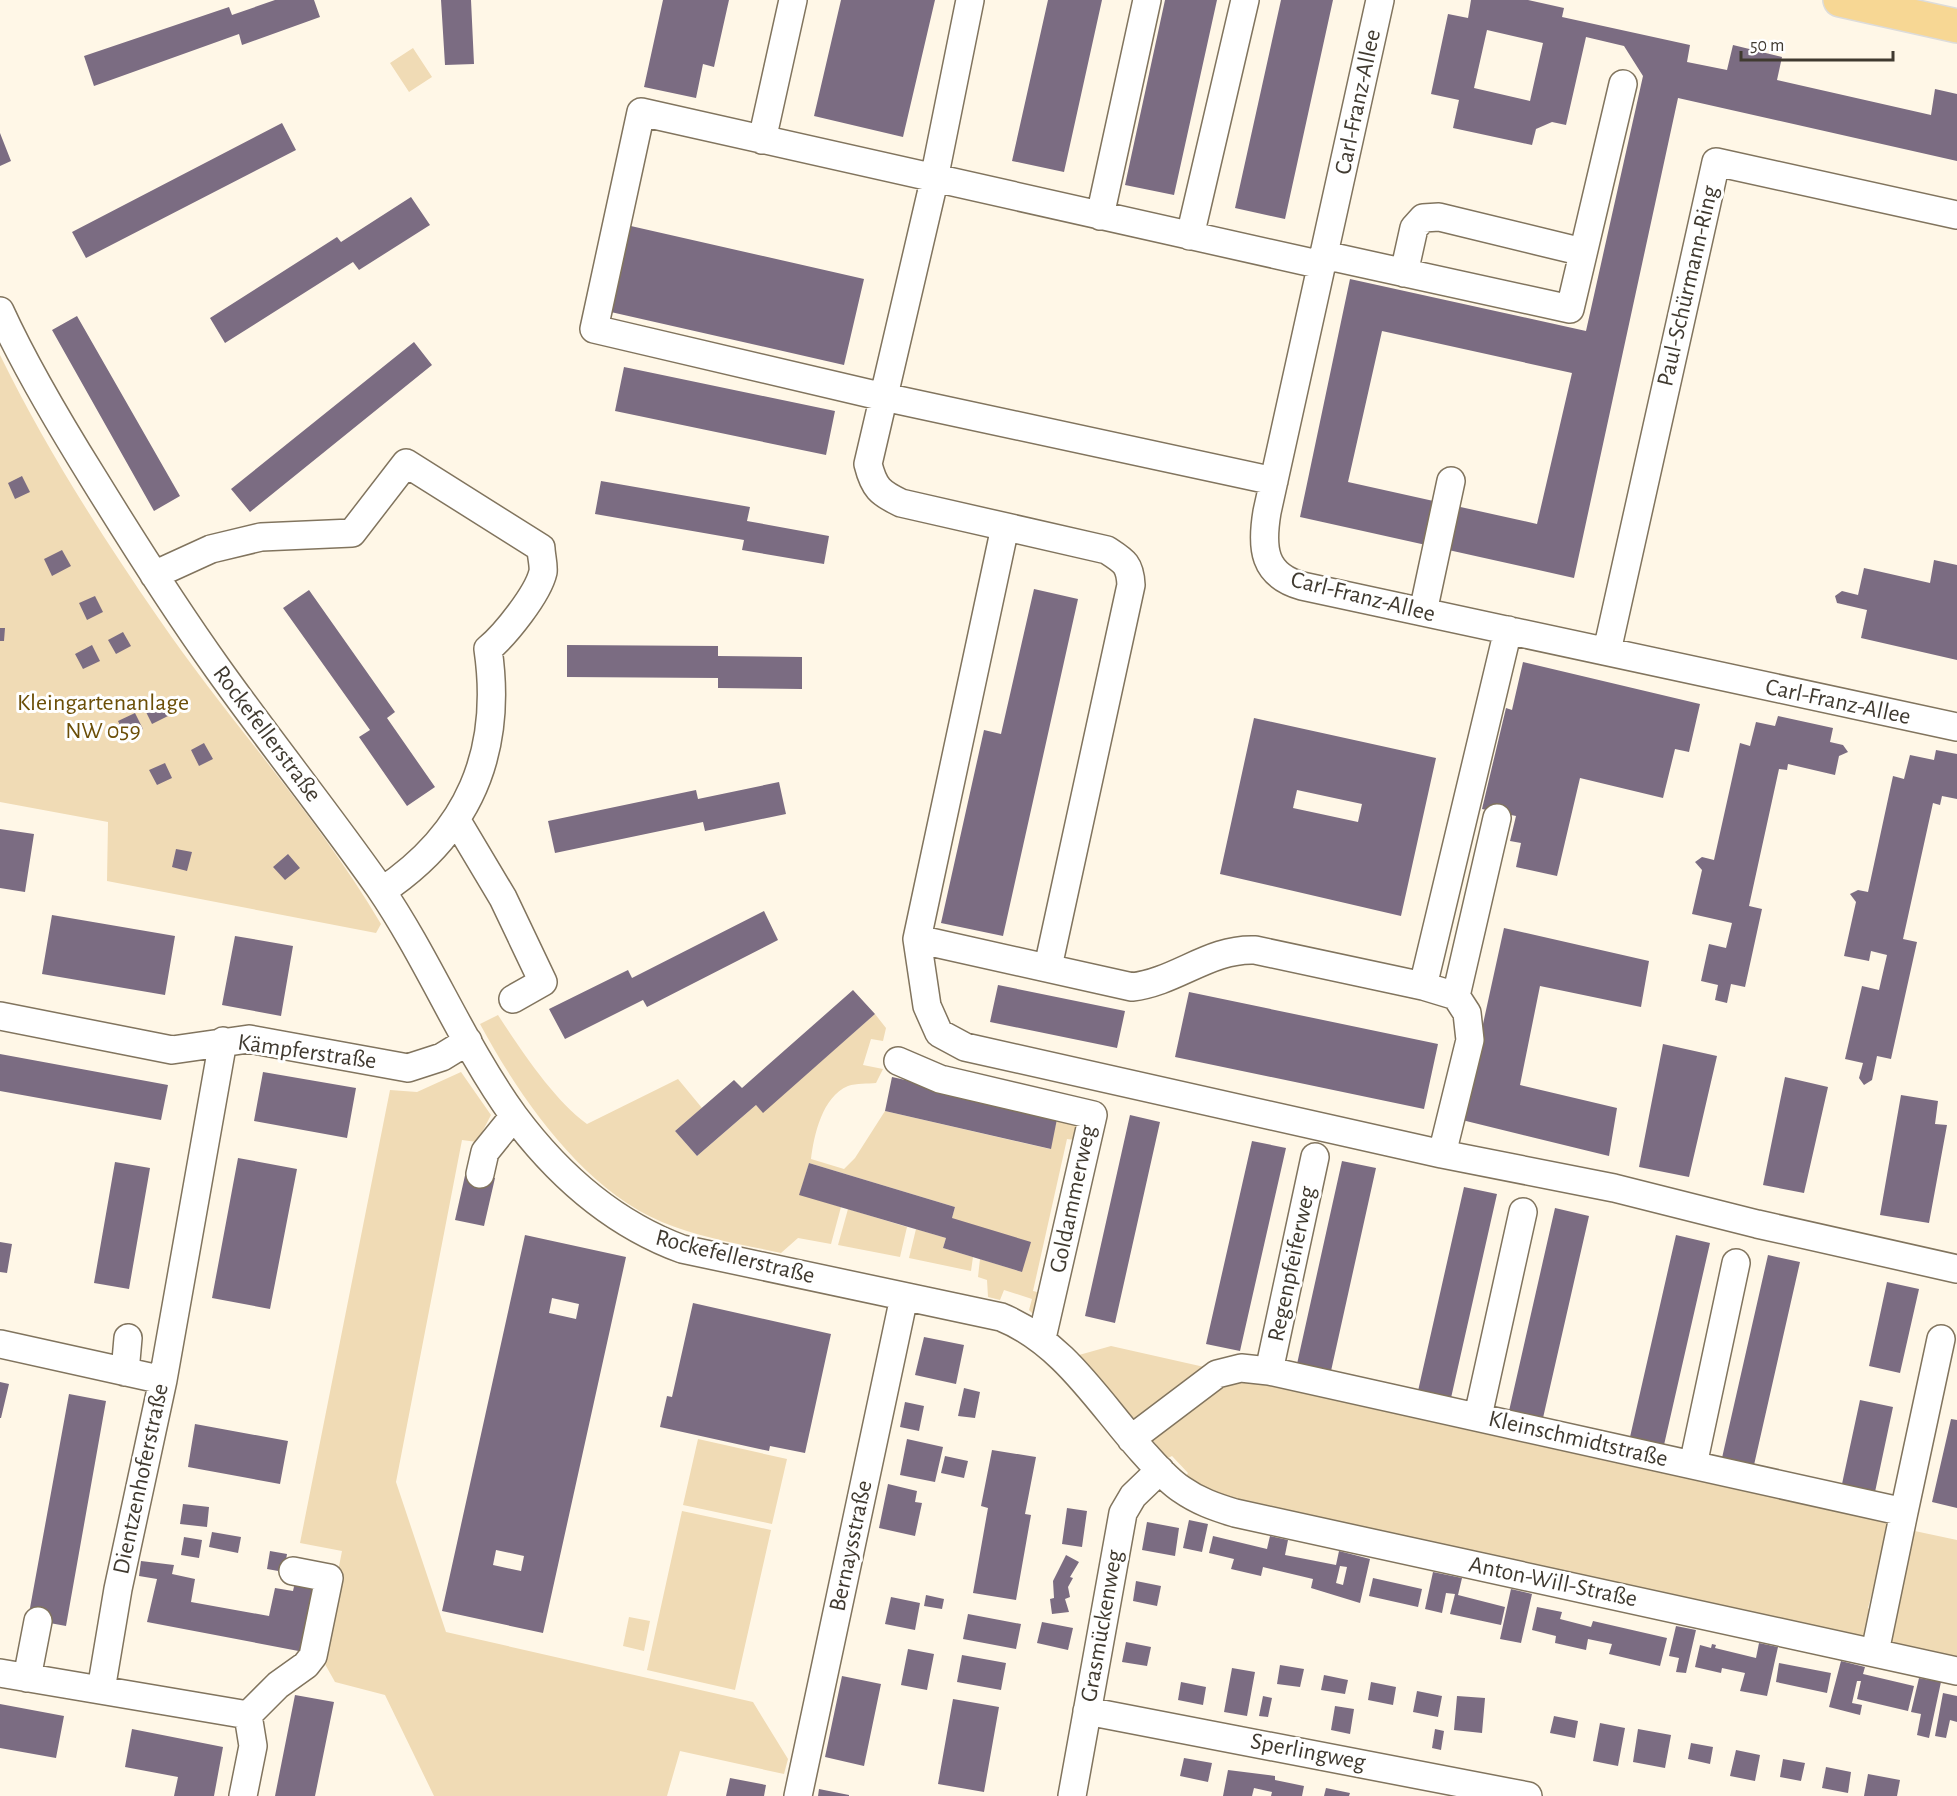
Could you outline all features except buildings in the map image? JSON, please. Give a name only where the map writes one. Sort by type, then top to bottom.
[{"type":"main road","points":[[1840,0],[1957,26]]},
{"type":"street","points":[[762,140],[793,0]]},
{"type":"street","points":[[970,0],[934,180],[868,464],[872,479],[882,495],[901,503],[1107,550],[1122,560],[1130,570],[1131,585],[1048,967]]},
{"type":"street","points":[[1100,216],[1147,0]]},
{"type":"street","points":[[1190,236],[1245,0]]},
{"type":"street","name":"Carl-Franz-Allee","points":[[1380,0],[1274,481],[1264,532],[1269,566],[1279,576],[1302,586],[1957,727]]},
{"type":"street","points":[[1274,481],[884,397],[594,329],[641,112],[1190,236],[1404,273],[1570,309],[1583,252],[1595,174],[1623,84]]},
{"type":"street","name":"Paul-Schürmann-Ring","points":[[1607,651],[1716,162],[1957,215]]},
{"type":"street","points":[[1404,273],[1414,228],[1423,218],[1439,218],[1583,252]]},
{"type":"street","name":"Rockefellerstraße","points":[[0,311],[64,430],[154,575],[218,670],[322,806],[382,891],[514,1116],[559,1167],[593,1200],[648,1237],[682,1249],[1001,1317],[1024,1326],[1042,1338],[1061,1357],[1160,1470]]},
{"type":"street","points":[[154,575],[211,549],[261,537],[352,533],[406,464],[541,548],[543,571],[536,588],[499,640],[488,649],[493,684],[490,732],[473,789],[457,821],[405,875],[382,891]]},
{"type":"street","points":[[1423,612],[1451,481]]},
{"type":"street","points":[[1005,528],[917,939],[927,1006],[939,1033],[965,1047],[1442,1154],[1614,1188],[1757,1224],[1957,1269]]},
{"type":"street","points":[[1423,986],[1508,630]]},
{"type":"street","points":[[1456,996],[1497,818]]},
{"type":"street","points":[[457,821],[503,898],[543,982],[513,999]]},
{"type":"street","points":[[917,939],[1132,987],[1153,985],[1234,949],[1255,950],[1423,986],[1456,996],[1467,1013],[1470,1040],[1442,1154]]},
{"type":"street","name":"Kämpferstraße","points":[[0,1016],[172,1050],[249,1039],[408,1068],[442,1057],[468,1041]]},
{"type":"street","name":"Dientzenhoferstraße","points":[[101,1690],[118,1589],[163,1380],[224,1041]]},
{"type":"street","name":"Goldammerweg","points":[[898,1061],[940,1079],[1093,1115],[1042,1338]]},
{"type":"street","points":[[480,1174],[485,1152],[514,1116]]},
{"type":"street","name":"Regenpfeiferweg","points":[[1269,1371],[1315,1157]]},
{"type":"street","points":[[1478,1416],[1523,1212]]},
{"type":"street","points":[[1693,1465],[1736,1263]]},
{"type":"street","name":"Bernaysstraße","points":[[798,1796],[904,1297]]},
{"type":"street","points":[[124,1371],[128,1338]]},
{"type":"street","points":[[1875,1652],[1941,1340]]},
{"type":"street","points":[[0,1344],[163,1380]]},
{"type":"street","name":"Kleinschmidtstraße","points":[[1131,1438],[1217,1374],[1241,1368],[1269,1371],[1478,1416],[1904,1512]]},
{"type":"street","name":"Anton-Will-Straße","points":[[1160,1470],[1179,1488],[1203,1503],[1235,1513],[1957,1671]]},
{"type":"street","name":"Grasmückenweg","points":[[1072,1796],[1122,1513],[1133,1496],[1160,1470]]},
{"type":"street","points":[[248,1715],[278,1685],[306,1665],[314,1656],[329,1578],[293,1571]]},
{"type":"street","points":[[27,1678],[38,1621]]},
{"type":"street","points":[[0,1673],[248,1715]]},
{"type":"street","name":"Sperlingweg","points":[[1087,1712],[1528,1796]]},
{"type":"street","points":[[243,1796],[252,1746],[248,1715]]},
{"type":"green space","points":[[413,48],[432,77],[409,92],[390,63]]},
{"type":"green space","name":"Kleingartenanlage NW 059","points":[[0,355],[55,457],[116,555],[187,658],[301,807],[356,884],[381,924],[376,933],[107,881],[108,822],[0,802]]},
{"type":"green space","points":[[875,1014],[886,1028],[883,1041],[871,1039],[863,1065],[883,1069],[876,1083],[848,1086],[832,1099],[817,1128],[811,1159],[844,1169],[855,1158],[885,1111],[1050,1149],[1058,1114],[1079,1124],[1082,1141],[1067,1139],[1033,1291],[1045,1294],[1034,1315],[1029,1310],[1032,1299],[1004,1290],[1000,1300],[988,1297],[987,1280],[978,1277],[980,1259],[1022,1272],[952,1218],[955,1207],[809,1163],[800,1194],[841,1207],[831,1244],[798,1238],[781,1253],[691,1232],[662,1222],[633,1207],[605,1187],[556,1138],[514,1081],[480,1024],[498,1015],[550,1088],[574,1114],[587,1124],[678,1079],[702,1108],[675,1131],[697,1156],[756,1105],[763,1112]]},
{"type":"green space","points":[[461,1072],[491,1115],[477,1142],[462,1140],[396,1482],[446,1632],[753,1702],[788,1759],[784,1774],[680,1751],[667,1796],[434,1796],[385,1695],[335,1682],[321,1657],[342,1551],[300,1543],[390,1090],[417,1092]]},
{"type":"green space","points":[[848,1209],[907,1227],[900,1257],[838,1245]]},
{"type":"green space","points":[[916,1229],[946,1238],[943,1248],[973,1257],[971,1271],[909,1258]]},
{"type":"green space","points":[[1111,1346],[1886,1521],[1894,1533],[1888,1534],[1868,1608],[1874,1615],[1871,1629],[1859,1639],[1209,1494],[1186,1476],[1188,1473],[1172,1456],[1168,1458],[1079,1355]]},
{"type":"green space","points":[[698,1439],[787,1459],[772,1524],[683,1505]]},
{"type":"green space","points":[[682,1511],[771,1530],[735,1690],[647,1670]]},
{"type":"green space","points":[[1910,1530],[1957,1540],[1957,1662],[1892,1647],[1887,1634]]},
{"type":"green space","points":[[629,1617],[650,1621],[644,1651],[623,1646]]}]
